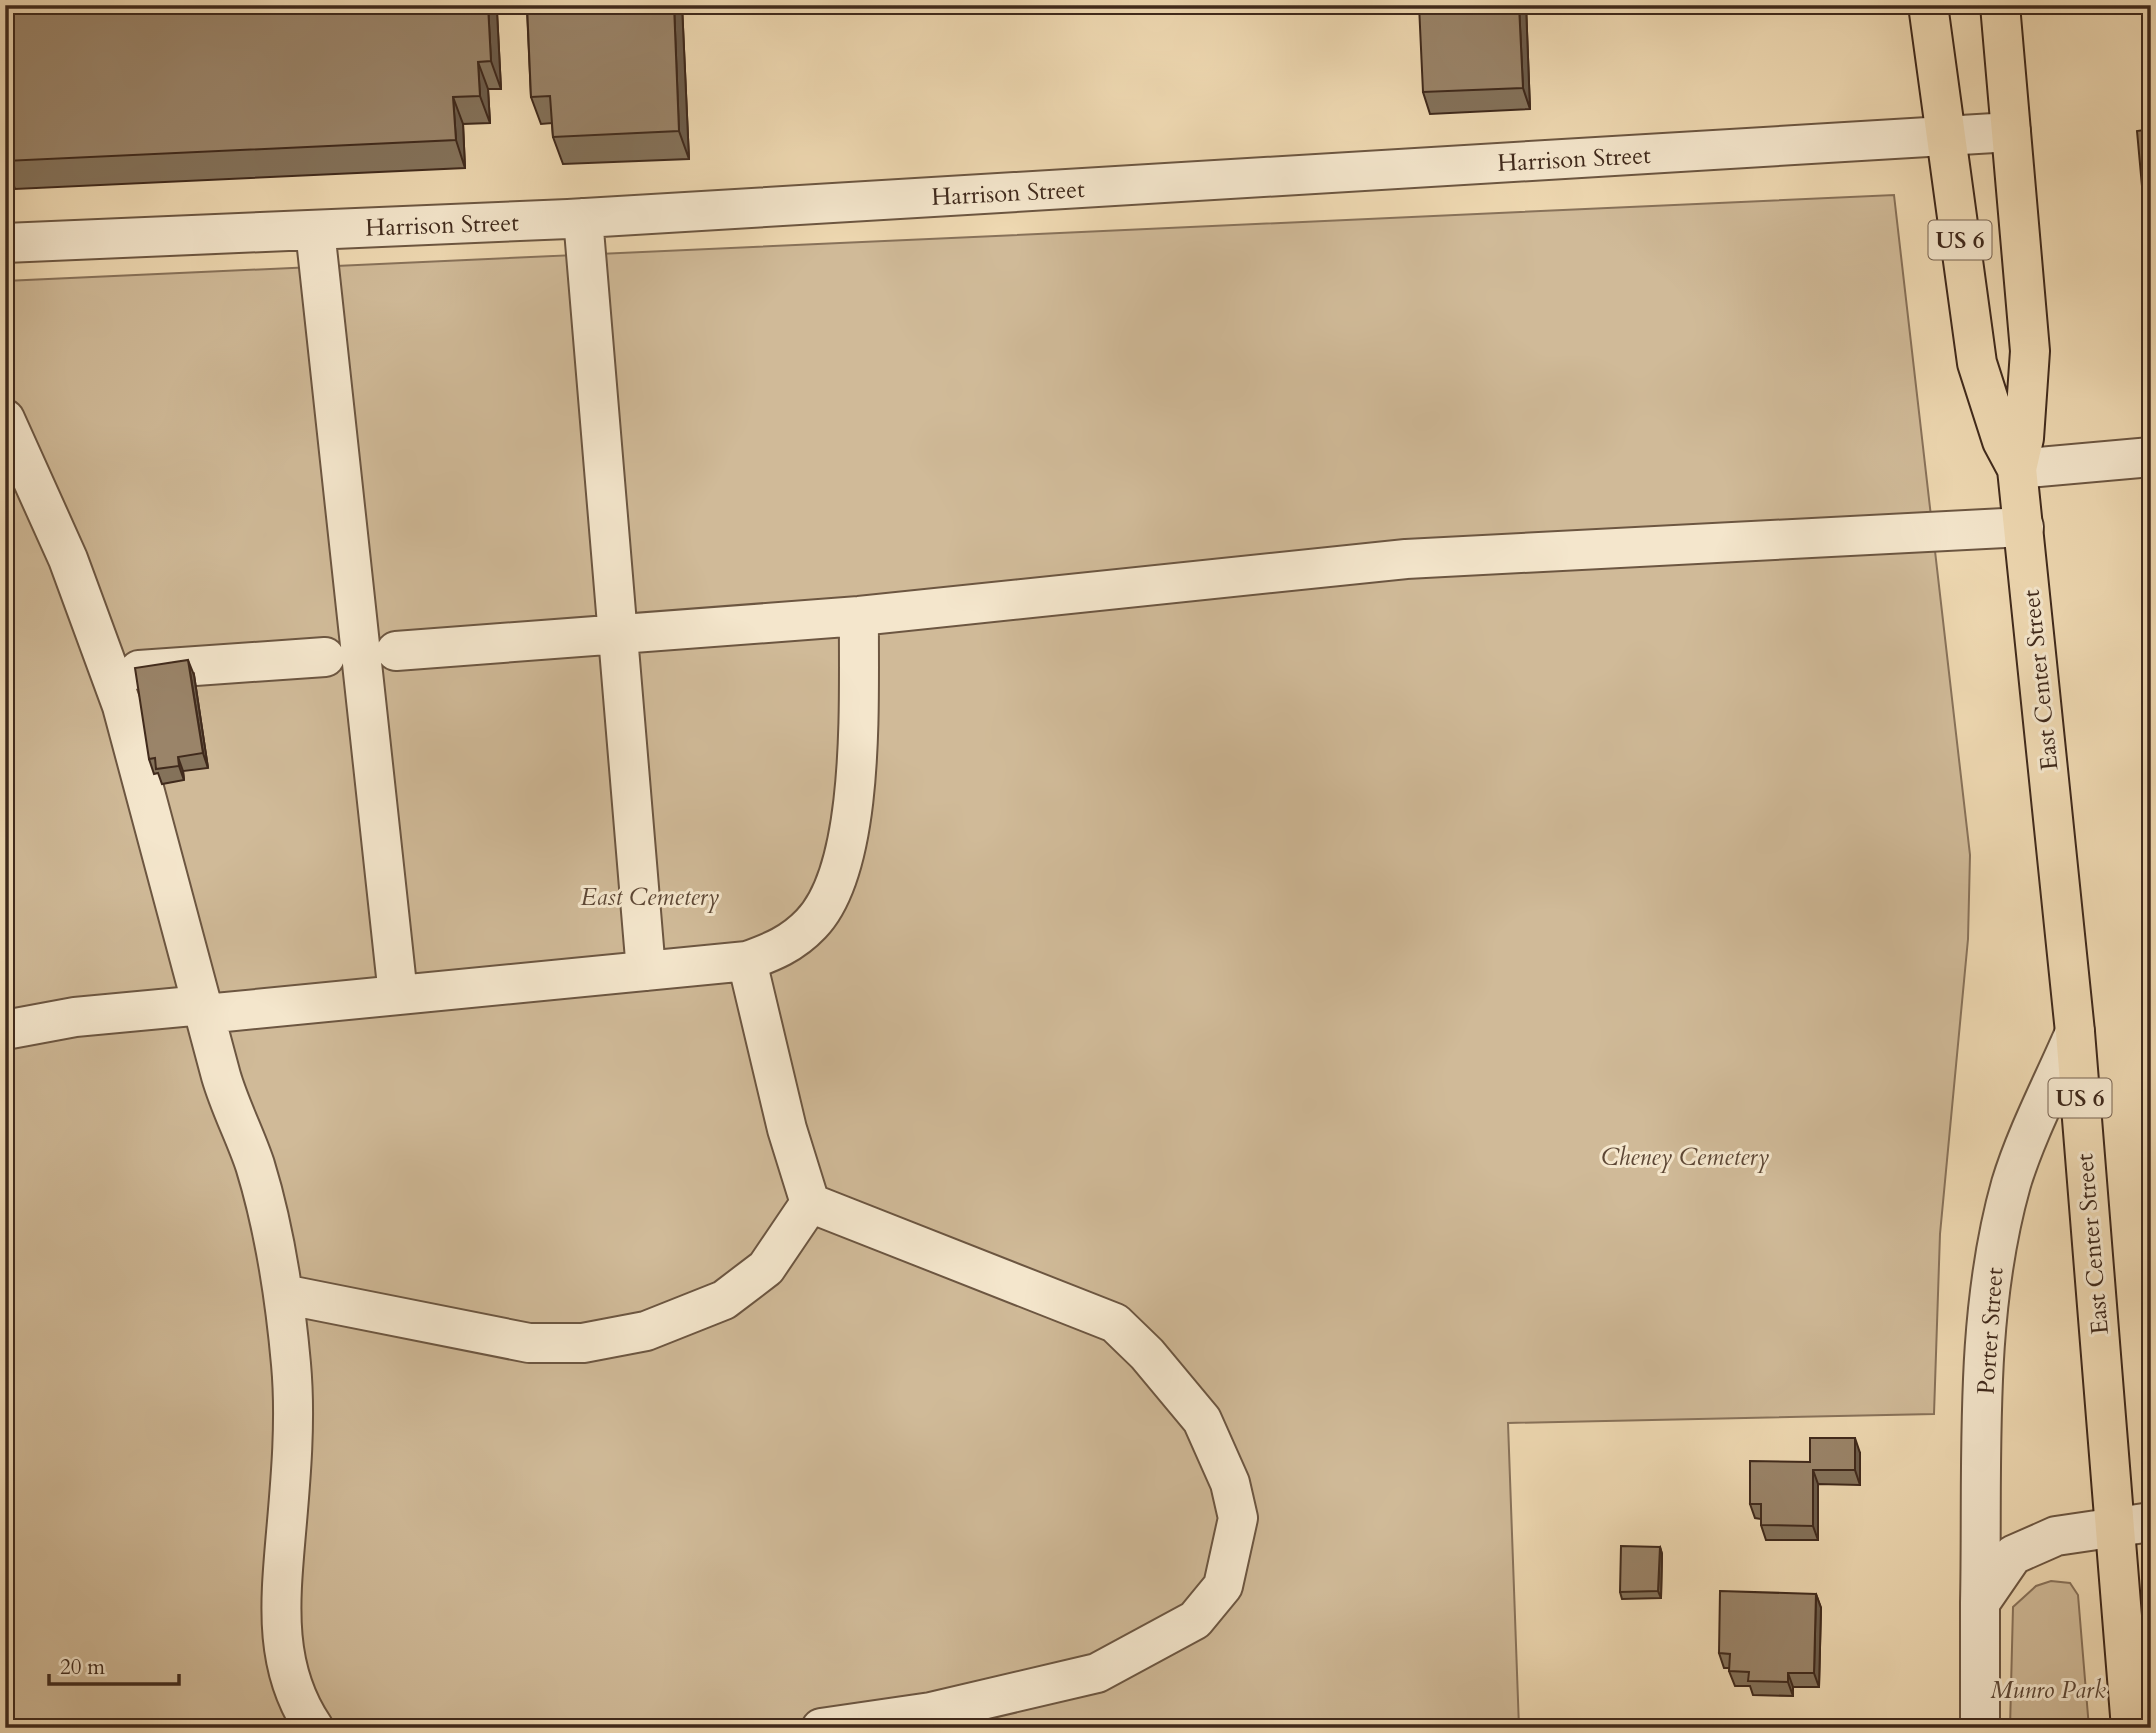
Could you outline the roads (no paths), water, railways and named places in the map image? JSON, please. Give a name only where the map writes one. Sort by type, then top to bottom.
[{"type":"main road","name":"East Center Street","points":[[1927,5],[1977,363],[2002,441],[2017,469]]},
{"type":"main road","name":"East Center Street","points":[[2000,5],[2030,351],[2024,438],[2017,469],[2074,1032],[2133,1524],[2131,1728]]},
{"type":"street","name":"Harrison Street","points":[[5,243],[583,218],[2011,132]]},
{"type":"street","points":[[583,218],[646,971]]},
{"type":"street","points":[[315,230],[398,995]]},
{"type":"street","points":[[5,419],[63,546],[122,706],[231,1112],[254,1163],[273,1233],[283,1294],[294,1416],[279,1588],[279,1628],[291,1684],[314,1728]]},
{"type":"street","points":[[2017,469],[2151,457]]},
{"type":"street","points":[[396,651],[859,616],[1406,559],[2024,527]]},
{"type":"street","points":[[5,1030],[75,1017],[398,995],[747,961],[782,949],[812,923],[835,887],[851,823],[859,616]]},
{"type":"street","points":[[109,673],[325,657]]},
{"type":"street","points":[[747,961],[787,1129],[810,1203]]},
{"type":"street","name":"Porter Street","points":[[1980,1728],[1986,1319],[1997,1245],[2012,1183],[2074,1032]]},
{"type":"street","points":[[283,1294],[528,1343],[583,1343],[646,1331],[724,1300],[766,1268],[810,1203]]},
{"type":"street","points":[[810,1203],[1115,1323],[1147,1354],[1202,1420],[1230,1483],[1238,1518],[1223,1586],[1195,1620],[1097,1673],[931,1712],[821,1728]]},
{"type":"street","points":[[1980,1603],[2013,1555],[2056,1536],[2133,1524]]},
{"type":"park label","name":"East Cemetery","points":[[650,897]]},
{"type":"park label","name":"Cheney Cemetery","points":[[1685,1157]]},
{"type":"park label","name":"Munro Park","points":[[2048,1690]]}]
